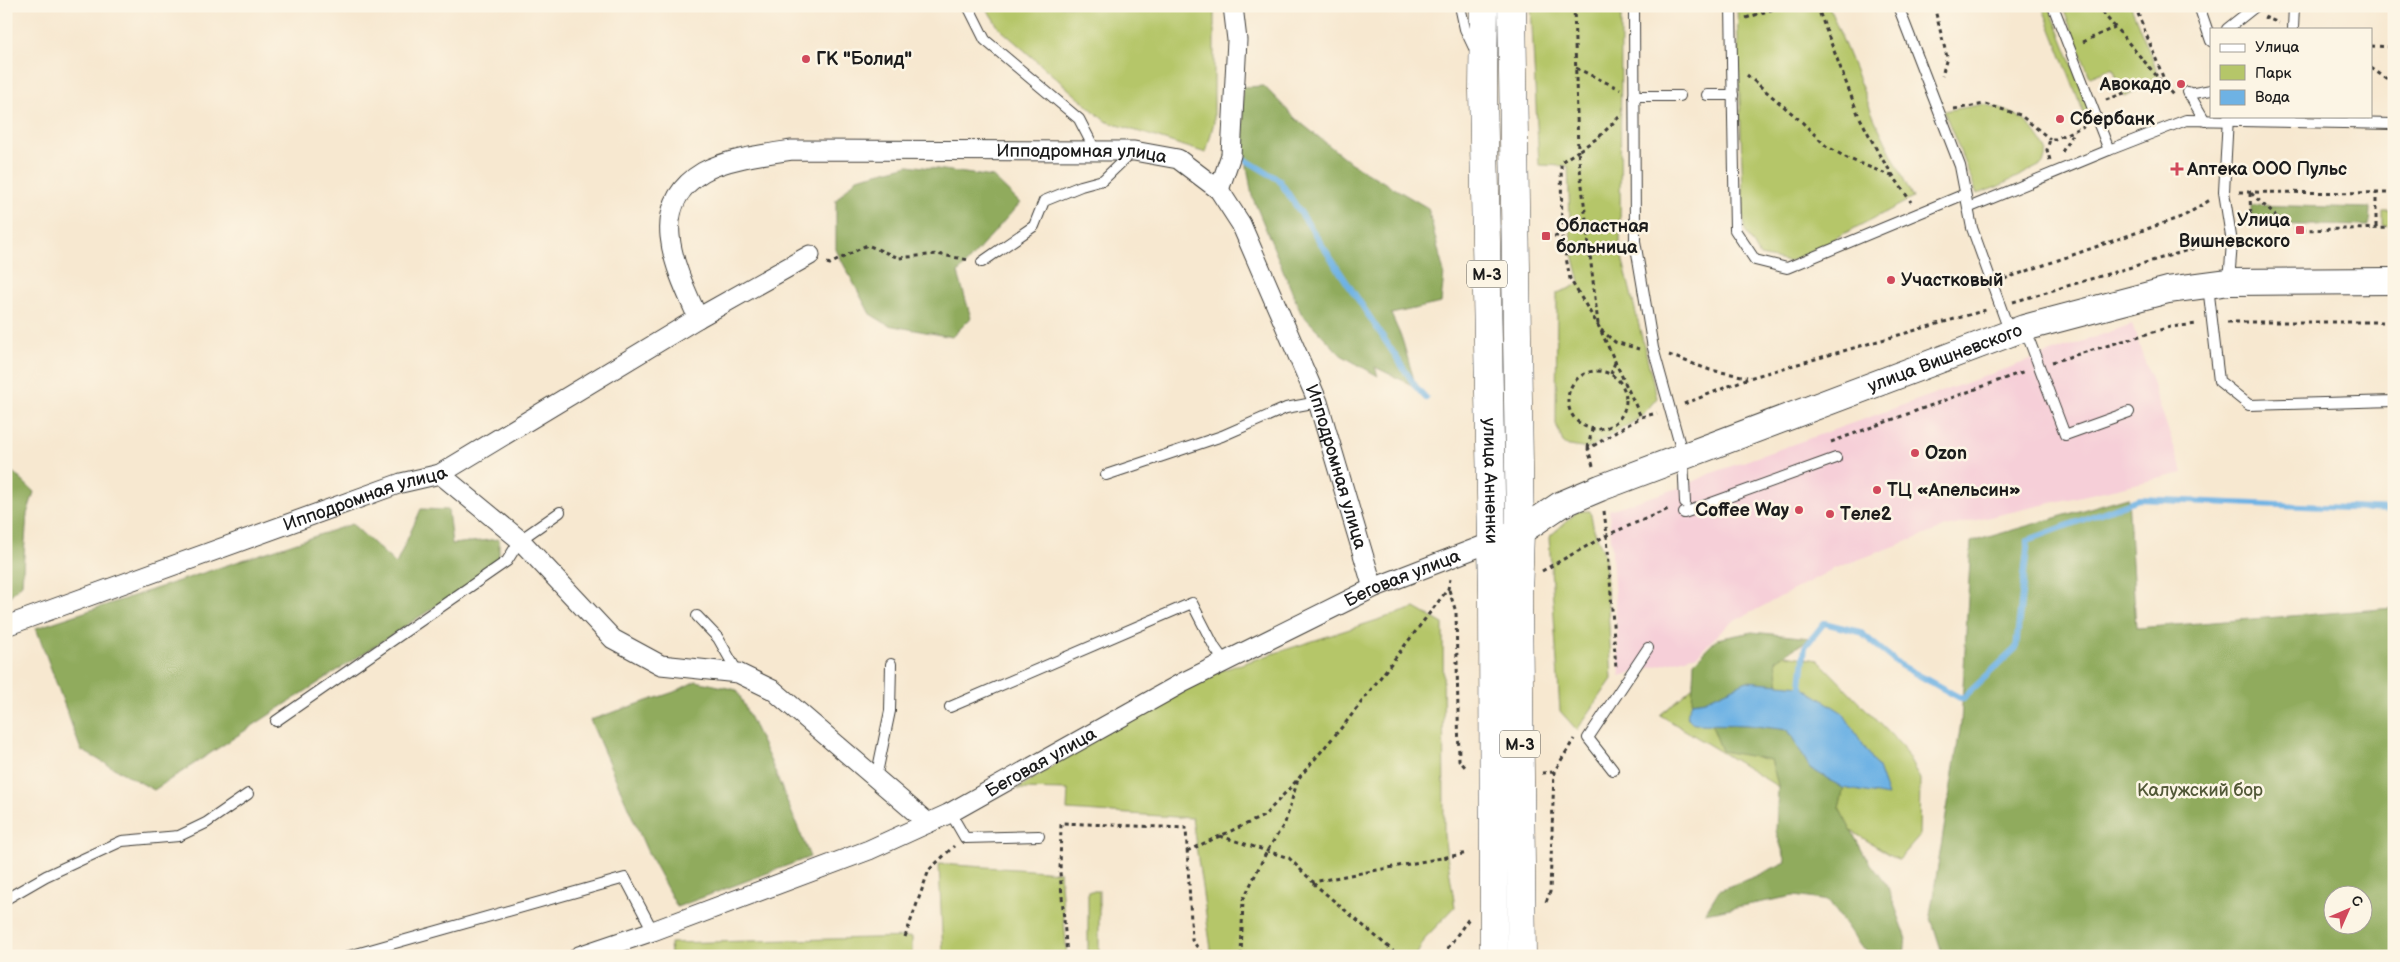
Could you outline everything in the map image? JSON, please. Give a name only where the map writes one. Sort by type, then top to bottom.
[{"type":"main road","name":"улица Анненки","points":[[1484,6],[1483,90],[1492,542],[1494,956]]},
{"type":"main road","name":"улица Анненки","points":[[1512,6],[1520,532],[1518,597],[1522,956]]},
{"type":"street","points":[[1219,190],[1232,155],[1237,40],[1233,6]]},
{"type":"street","name":"Ипподромная улица","points":[[698,318],[671,254],[670,211],[682,190],[703,171],[740,159],[792,150],[1134,150],[1178,159],[1219,190],[1241,224],[1318,402],[1374,588]]},
{"type":"street","name":"Ипподромная улица","points":[[6,626],[401,483],[440,474],[698,318],[810,255]]},
{"type":"street","name":"улица Вишневского","points":[[1492,542],[1520,532],[1560,505],[1600,488],[2017,331],[2168,290],[2218,283],[2394,281]]},
{"type":"street","points":[[440,474],[520,540],[613,639],[660,665],[738,673],[773,690],[928,823]]},
{"type":"street","name":"Беговая улица","points":[[579,956],[653,931],[869,850],[948,814],[1182,682],[1374,588],[1492,542]]},
{"type":"lane","points":[[968,6],[985,40],[1079,119],[1094,150]]},
{"type":"lane","points":[[1460,6],[1464,29],[1484,66]]},
{"type":"lane","points":[[1634,6],[1635,241],[1652,348],[1668,410],[1683,456],[1684,508],[1836,458]]},
{"type":"lane","points":[[1731,6],[1735,230],[1756,260],[1787,268],[1965,194]]},
{"type":"lane","points":[[1898,6],[1960,166],[1972,228],[1993,283],[2002,305],[2038,367],[2065,435],[2130,412]]},
{"type":"lane","points":[[2053,6],[2109,150]]},
{"type":"lane","points":[[2199,6],[2210,38]]},
{"type":"lane","points":[[2293,28],[2294,6]]},
{"type":"lane","points":[[2228,28],[2253,9]]},
{"type":"lane","points":[[2205,120],[2188,93],[2210,90]]},
{"type":"lane","points":[[1707,95],[1733,95]]},
{"type":"lane","points":[[1634,99],[1680,96]]},
{"type":"lane","points":[[1968,208],[2186,120],[2228,119],[2394,124]]},
{"type":"lane","points":[[2228,119],[2224,192],[2232,242],[2218,283],[2213,322],[2219,381],[2249,405],[2394,401]]},
{"type":"lane","points":[[982,262],[1034,226],[1044,201],[1081,186],[1103,180],[1134,150]]},
{"type":"lane","points":[[1106,475],[1222,436],[1286,408],[1318,402]]},
{"type":"lane","points":[[276,721],[506,561],[520,540],[560,512]]},
{"type":"lane","points":[[950,707],[1192,603],[1225,662]]},
{"type":"lane","points":[[697,616],[718,638],[738,673]]},
{"type":"lane","points":[[1613,770],[1605,763],[1588,738],[1648,648]]},
{"type":"lane","points":[[876,778],[890,711],[891,664]]},
{"type":"lane","points":[[6,899],[46,876],[122,841],[179,836],[206,823],[248,794]]},
{"type":"lane","points":[[948,814],[954,819],[965,838],[1039,836]]},
{"type":"lane","points":[[349,956],[625,878],[653,931]]},
{"type":"path","points":[[1574,6],[1578,151],[1599,327]]},
{"type":"path","points":[[1731,22],[1776,10],[1783,6]]},
{"type":"path","points":[[1817,6],[1858,114],[1880,156],[1919,213]]},
{"type":"path","points":[[1934,6],[1947,57],[1940,83]]},
{"type":"path","points":[[2097,6],[2175,97],[2186,120]]},
{"type":"path","points":[[2135,6],[2168,89]]},
{"type":"path","points":[[2253,9],[2293,28]]},
{"type":"path","points":[[2075,45],[2115,27]]},
{"type":"path","points":[[2372,46],[2394,47]]},
{"type":"path","points":[[1576,68],[1634,99],[1599,137],[1561,162],[1562,236],[1570,279],[1599,327],[1641,417]]},
{"type":"path","points":[[1732,69],[1750,77],[1802,122],[1826,146],[1849,159],[1895,177]]},
{"type":"path","points":[[2372,69],[2394,84]]},
{"type":"path","points":[[2097,103],[2160,79]]},
{"type":"path","points":[[1952,110],[1985,104],[2020,115],[2050,139]]},
{"type":"path","points":[[2060,156],[2074,131]]},
{"type":"path","points":[[2051,165],[2056,160]]},
{"type":"path","points":[[1993,283],[2184,216],[2224,192],[2394,193]]},
{"type":"path","points":[[2250,192],[2284,224]]},
{"type":"path","points":[[2250,192],[2251,224],[2284,224],[2300,230],[2394,228]]},
{"type":"path","points":[[2376,193],[2376,227]]},
{"type":"path","points":[[1546,236],[1562,236]]},
{"type":"path","points":[[1588,449],[1641,417],[1668,410],[1748,378],[2209,244],[2232,242]]},
{"type":"path","points":[[810,255],[830,264],[867,245],[899,258],[937,254],[982,262]]},
{"type":"path","points":[[1825,445],[2038,367],[2170,327],[2213,322],[2394,322]]},
{"type":"path","points":[[1610,374],[1615,362]]},
{"type":"path","points":[[1596,371],[1610,374],[1618,381],[1624,390],[1626,399],[1620,418],[1612,425],[1602,429],[1592,429],[1575,419],[1570,411],[1569,391],[1574,382],[1582,375],[1596,371]]},
{"type":"path","points":[[1592,429],[1588,449],[1600,488],[1607,535]]},
{"type":"path","points":[[1537,575],[1607,535],[1684,508]]},
{"type":"path","points":[[1453,558],[1448,589],[1456,612],[1459,760],[1467,770]]},
{"type":"path","points":[[1187,851],[1264,816],[1298,779],[1346,721],[1448,589]]},
{"type":"path","points":[[1541,772],[1554,772]]},
{"type":"path","points":[[1241,956],[1243,900],[1267,851],[1285,823],[1298,779]]},
{"type":"path","points":[[1067,956],[1060,872],[1061,823],[1186,828],[1192,940],[1204,956]]},
{"type":"path","points":[[1220,836],[1289,858],[1313,882],[1398,956]]},
{"type":"path","points":[[905,937],[929,870],[946,852],[965,838]]},
{"type":"path","points":[[1313,882],[1468,853]]},
{"type":"path","points":[[1445,956],[1444,952],[1473,914]]},
{"type":"shaded area","points":[[2132,324],[2183,473],[1946,527],[1833,569],[1729,624],[1697,655],[1620,676],[1609,510],[1685,486],[1709,474]]},
{"type":"green space","points":[[985,6],[1214,6],[1214,122],[1206,153],[1105,121],[999,28]]},
{"type":"green space","points":[[1531,6],[1621,6],[1620,249],[1657,398],[1641,417],[1588,449],[1564,445],[1556,424],[1557,293],[1571,288],[1580,282],[1571,246],[1568,166],[1539,165]]},
{"type":"green space","points":[[1737,6],[1829,6],[1875,120],[1913,198],[1789,262],[1760,256],[1744,228]]},
{"type":"green space","points":[[2042,6],[2049,6],[2093,116],[2086,119]]},
{"type":"green space","points":[[2062,6],[2131,6],[2161,81],[2124,96],[2113,68],[2090,77]]},
{"type":"green space","points":[[1264,86],[1296,119],[1351,163],[1428,208],[1444,273],[1441,303],[1391,314],[1402,339],[1416,387],[1375,367],[1378,376],[1341,355],[1301,313],[1252,196],[1244,148],[1242,87]]},
{"type":"green space","points":[[1984,104],[2022,118],[2047,150],[2043,164],[1997,187],[1977,194],[1944,111]]},
{"type":"green space","points":[[909,165],[993,177],[1020,203],[958,273],[971,318],[952,337],[888,325],[870,314],[836,250],[836,200],[857,178]]},
{"type":"green space","points":[[2251,205],[2370,208],[2369,226],[2251,224]]},
{"type":"green space","points":[[2383,211],[2394,211],[2394,226],[2383,225]]},
{"type":"green space","points":[[6,471],[14,473],[34,492],[27,514],[22,584],[6,600]]},
{"type":"green space","name":"Калужский бор","points":[[2128,497],[2136,628],[2394,608],[2394,956],[1943,956],[1930,915],[1961,723],[1971,542]]},
{"type":"green space","points":[[421,509],[448,510],[452,544],[499,539],[499,565],[154,790],[81,750],[36,628],[352,524],[396,564]]},
{"type":"green space","points":[[1578,511],[1590,511],[1594,530],[1605,555],[1612,679],[1577,730],[1560,711],[1549,537]]},
{"type":"green space","points":[[1415,608],[1443,624],[1444,836],[1455,907],[1426,937],[1416,956],[1212,956],[1192,818],[1067,810],[1068,790],[1017,789],[1182,683]]},
{"type":"green space","points":[[1752,632],[1811,638],[1776,660],[1780,697],[1854,746],[1839,808],[1865,856],[1887,885],[1906,936],[1904,956],[1874,956],[1861,947],[1829,901],[1794,896],[1705,913],[1719,890],[1786,862],[1776,831],[1778,785],[1771,760],[1722,751],[1712,726],[1692,702],[1694,662],[1717,639]]},
{"type":"green space","points":[[1724,645],[1818,660],[1902,746],[1920,779],[1919,837],[1899,860],[1660,715],[1693,687]]},
{"type":"green space","points":[[696,681],[737,690],[771,762],[810,857],[677,907],[648,853],[590,720],[674,692]]},
{"type":"green space","points":[[939,864],[1060,872],[1067,956],[943,956]]},
{"type":"green space","points":[[1088,891],[1099,891],[1099,956],[1088,956]]},
{"type":"green space","points":[[912,937],[912,956],[671,956],[670,943]]},
{"type":"water","points":[[1747,681],[1801,686],[1843,713],[1878,768],[1888,796],[1843,788],[1810,768],[1788,730],[1747,725],[1694,724],[1686,716],[1692,702],[1705,700]]},
{"type":"waterway","points":[[1246,160],[1279,180],[1416,387],[1426,398]]},
{"type":"waterway","points":[[1801,686],[1805,647],[1824,623],[1860,632],[1900,665],[1962,699],[2016,648],[2028,540],[2139,499],[2394,510]]},
{"type":"place","name":"ГК \"Болид\"","points":[[806,59]]},
{"type":"place","name":"Авокадо","points":[[2181,84]]},
{"type":"place","name":"Сбербанк","points":[[2060,119]]},
{"type":"place","name":"Аптека ООО Пульс","points":[[2177,169]]},
{"type":"place","name":"Улица Вишневского","points":[[2300,230]]},
{"type":"place","name":"Областная больница","points":[[1546,236]]},
{"type":"place","name":"Участковый","points":[[1891,280]]},
{"type":"place","name":"Ozon","points":[[1915,453]]},
{"type":"place","name":"ТЦ «Апельсин»","points":[[1877,490]]},
{"type":"place","name":"Coffee Way","points":[[1799,510]]},
{"type":"place","name":"Теле2","points":[[1830,514]]}]
